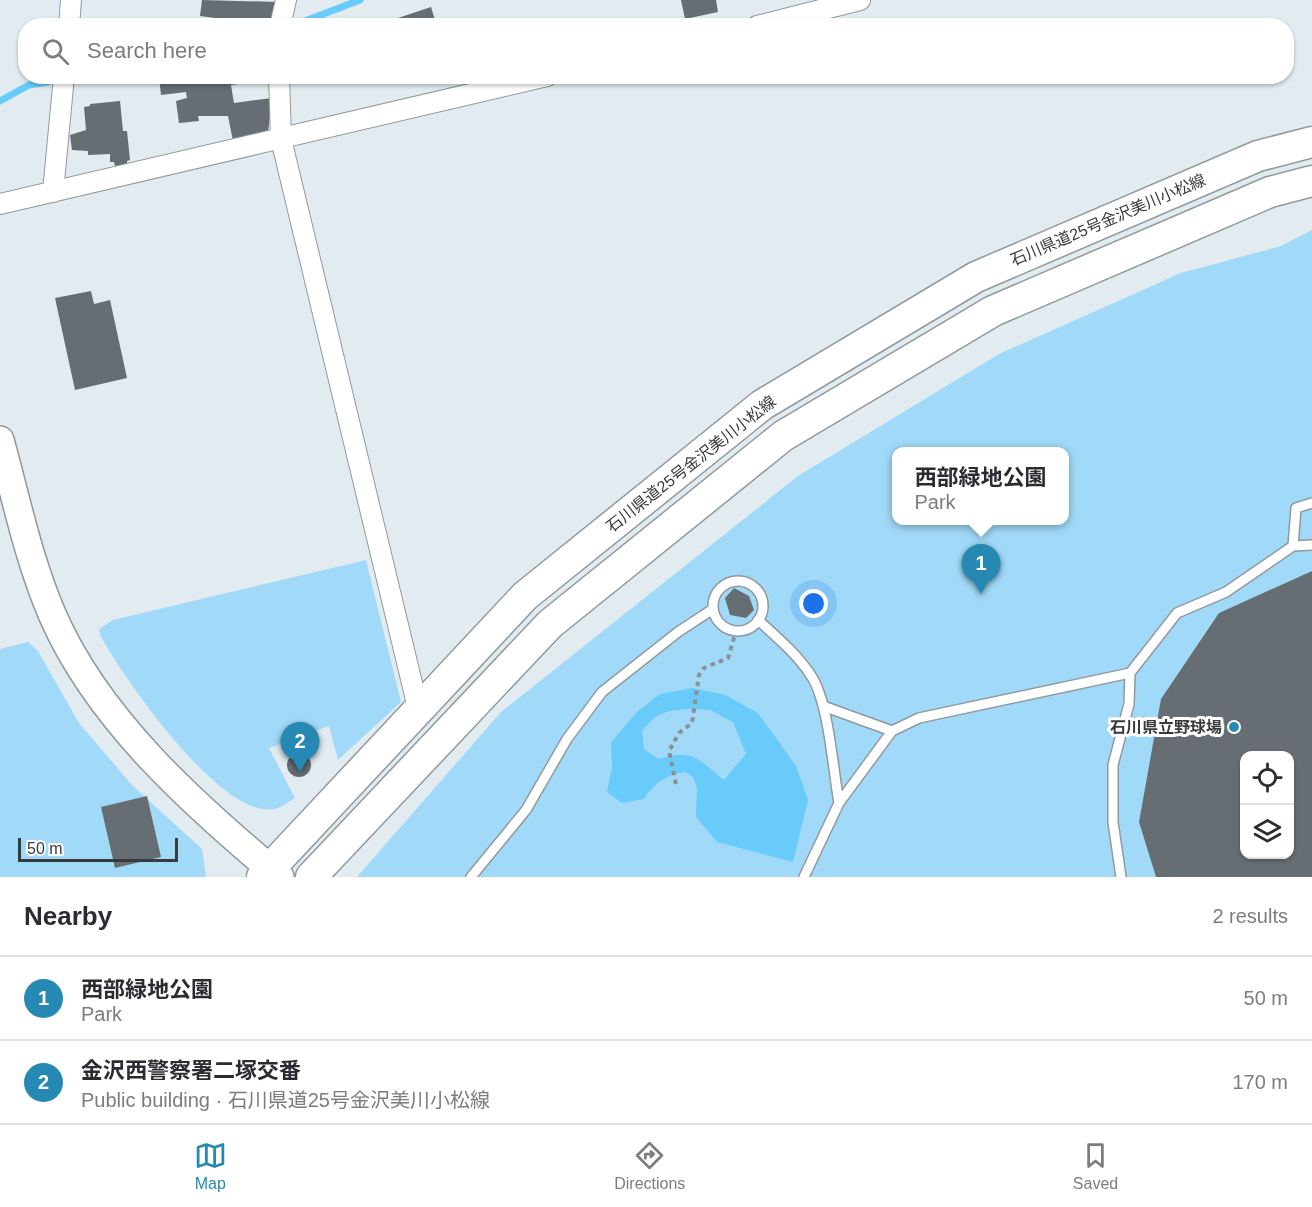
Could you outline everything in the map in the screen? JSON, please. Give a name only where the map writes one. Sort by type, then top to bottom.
[{"type":"main road","name":"石川県道25号金沢美川小松線","points":[[270,874],[418,708],[525,596],[762,405],[976,277],[1258,156],[1312,142]]},
{"type":"main road","points":[[311,877],[550,624],[783,436],[993,311],[1270,192],[1312,181]]},
{"type":"main road","points":[[0,440],[33,563],[53,616],[79,662],[104,701],[174,783],[270,874]]},
{"type":"street","points":[[70,18],[71,0]]},
{"type":"street","points":[[282,18],[286,0]]},
{"type":"street","points":[[789,18],[860,0]]},
{"type":"street","points":[[52,192],[63,84]]},
{"type":"street","points":[[279,84],[281,139],[418,708]]},
{"type":"street","points":[[0,204],[513,84]]},
{"type":"lane","points":[[1293,546],[1296,508],[1312,503]]},
{"type":"lane","points":[[1121,877],[1113,822],[1113,765],[1130,704],[1130,673],[1177,613],[1226,592],[1293,546],[1312,545]]},
{"type":"lane","points":[[471,877],[526,810],[567,739],[602,692],[678,632],[713,609],[717,594],[728,583],[751,584],[761,597],[763,604],[758,621],[752,626],[736,631],[721,624],[713,609]]},
{"type":"lane","points":[[758,621],[796,654],[813,679],[823,706],[839,803]]},
{"type":"lane","points":[[804,877],[839,803],[892,731],[919,718],[1130,673]]},
{"type":"lane","points":[[823,706],[892,731]]},
{"type":"path","points":[[676,784],[669,751],[679,733],[692,723],[696,711],[699,675],[704,668],[728,658],[736,631]]},
{"type":"shaded area","points":[[1312,230],[1312,877],[357,877],[501,712],[798,476],[999,354],[1181,273],[1281,246]]},
{"type":"shaded area","points":[[366,560],[401,702],[338,760],[329,726],[269,748],[295,798],[275,809],[253,806],[228,792],[202,770],[151,711],[100,635],[99,629],[113,620]]},
{"type":"shaded area","points":[[28,642],[38,651],[79,723],[132,785],[202,849],[206,877],[0,877],[0,649]]},
{"type":"shaded area","points":[[692,688],[725,695],[758,713],[796,766],[808,800],[793,862],[717,842],[696,817],[697,788],[693,777],[685,772],[661,781],[644,799],[622,803],[607,792],[612,767],[611,742],[637,712],[660,694]],"holes":[[[680,710],[710,710],[733,722],[746,754],[724,780],[701,761],[688,755],[658,759],[644,749],[642,731],[657,716]]]},
{"type":"building","points":[[202,0],[279,2],[277,18],[200,16]]},
{"type":"building","points":[[681,0],[716,0],[718,12],[685,18]]},
{"type":"building","points":[[431,7],[434,18],[398,18]]},
{"type":"building","points":[[160,84],[238,84],[231,85],[234,103],[272,98],[268,133],[233,141],[228,116],[198,116],[199,121],[179,123],[176,101],[187,98],[186,92],[161,95]]},
{"type":"building","points":[[120,101],[123,131],[127,131],[130,160],[127,164],[115,166],[114,162],[110,162],[110,154],[88,155],[88,151],[72,150],[70,135],[86,130],[84,107],[90,104]]},
{"type":"building","points":[[91,291],[94,304],[110,300],[127,378],[75,390],[55,298]]},
{"type":"building","name":"石川県立野球場","points":[[1312,571],[1312,877],[1156,877],[1139,822],[1161,699],[1219,613]]},
{"type":"building","points":[[734,588],[749,596],[754,610],[746,618],[730,615],[725,598]]},
{"type":"building","points":[[299,753],[307,757],[311,765],[307,773],[299,777],[291,773],[287,765],[291,757]]},
{"type":"building","points":[[147,796],[161,857],[115,868],[101,807]]},
{"type":"waterway","points":[[313,18],[360,0]]},
{"type":"waterway","points":[[0,101],[29,85],[35,84]]},
{"type":"place","name":"西部緑地公園","points":[[981,594]]},
{"type":"place","name":"石川県立野球場","points":[[1234,727]]},
{"type":"place","name":"金沢西警察署二塚交番","points":[[300,772]]}]
